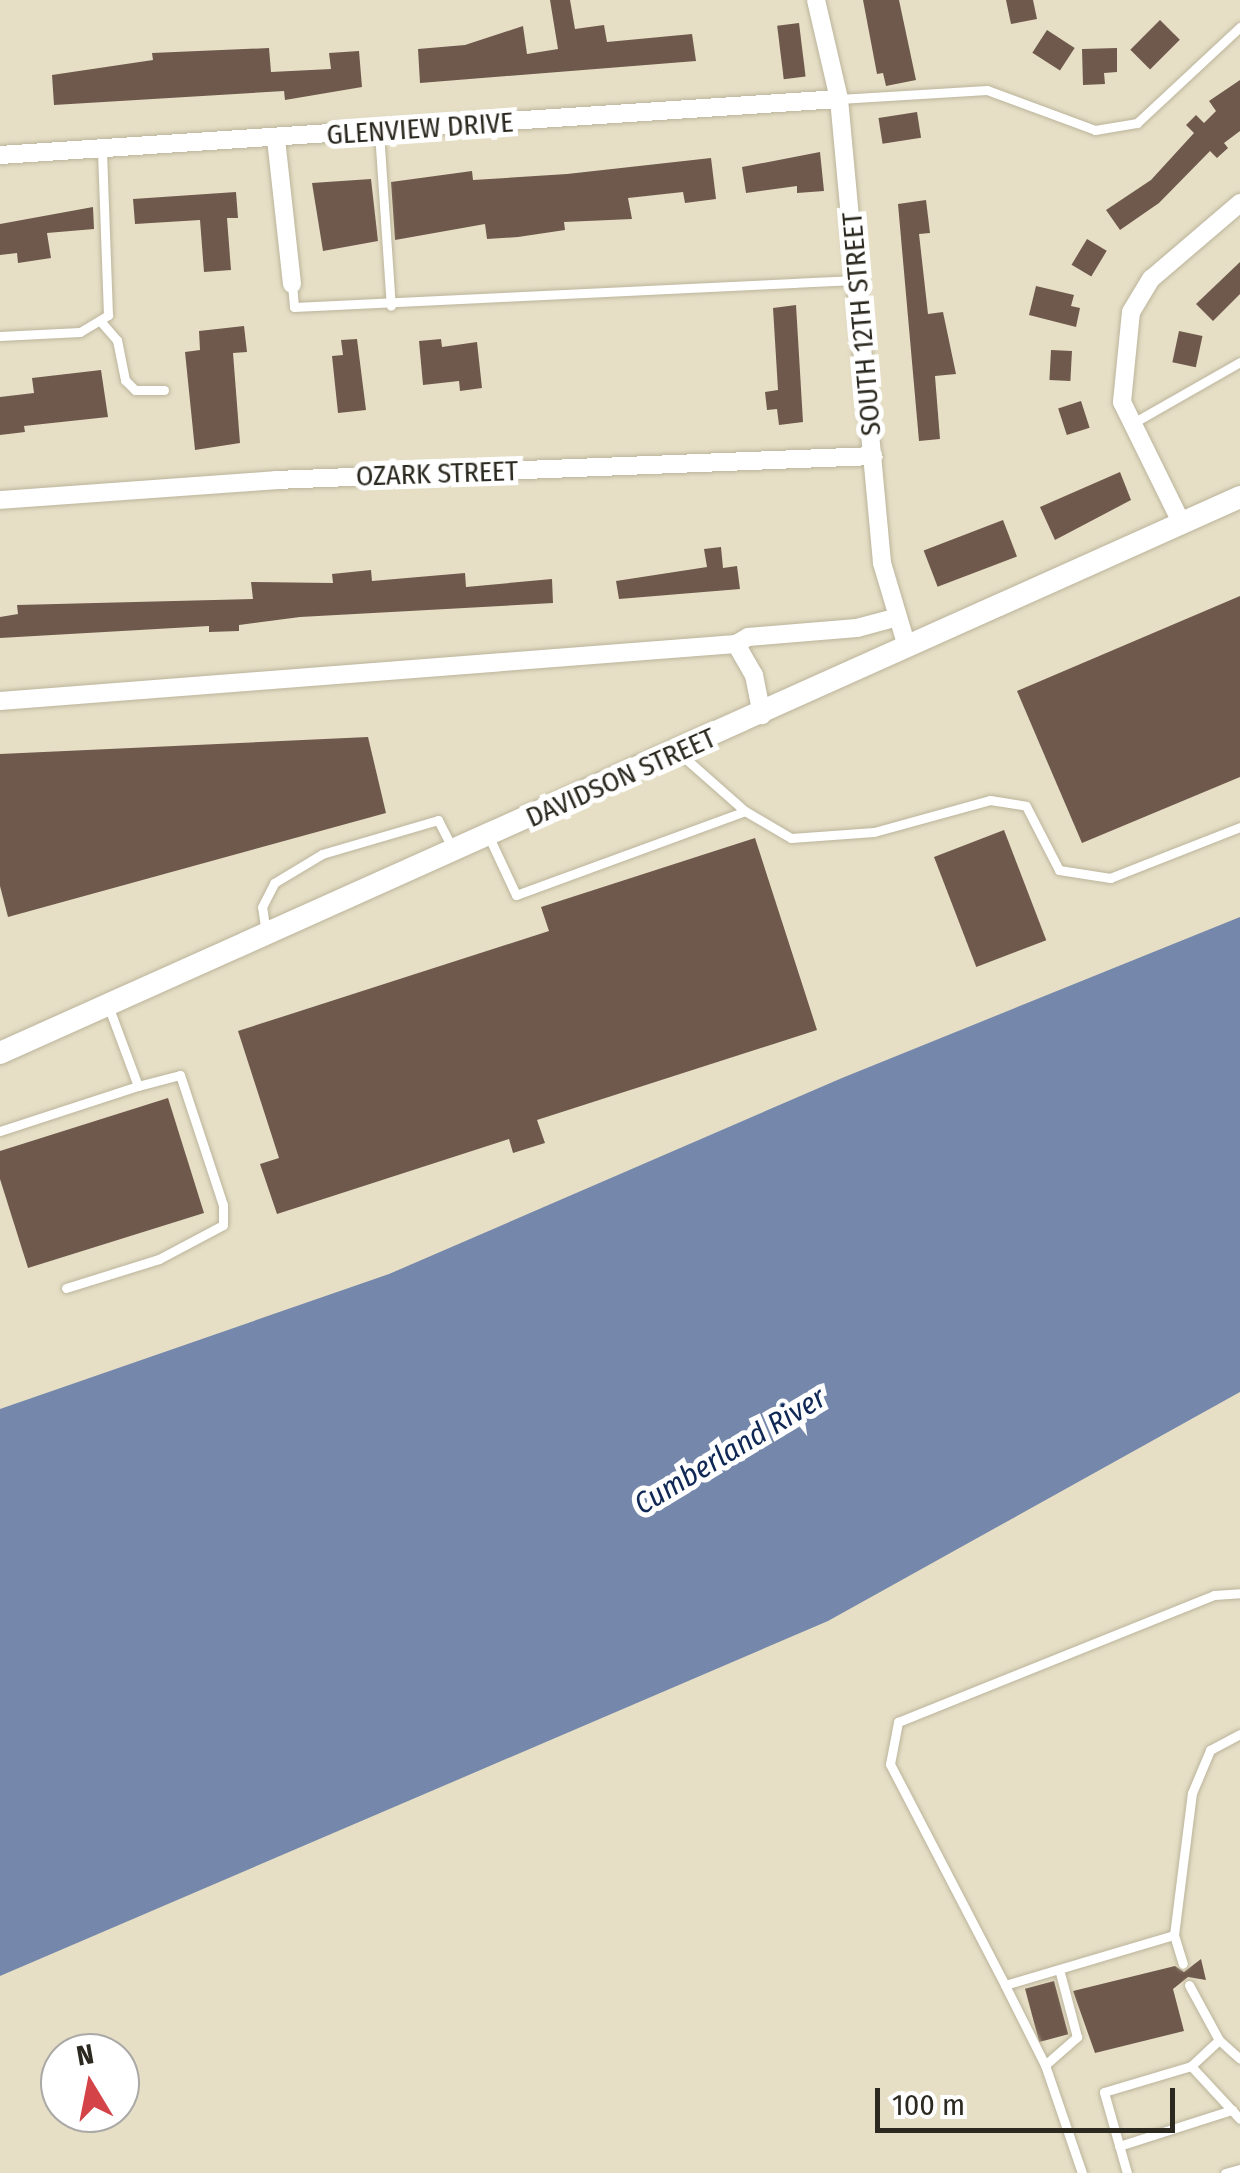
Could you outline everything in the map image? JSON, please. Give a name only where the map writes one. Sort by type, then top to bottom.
[{"type":"street","name":"SOUTH 12TH STREET","points":[[816,0],[839,99],[882,563],[895,618],[907,647]]},
{"type":"street","name":"GLENVIEW DRIVE","points":[[0,155],[839,99]]},
{"type":"street","points":[[276,139],[292,284]]},
{"type":"street","points":[[1182,524],[1122,402],[1131,312],[1151,280],[1240,203]]},
{"type":"street","name":"OZARK STREET","points":[[0,500],[276,480],[874,456]]},
{"type":"street","name":"DAVIDSON STREET","points":[[0,1053],[108,1008],[1240,497]]},
{"type":"street","points":[[0,701],[736,644],[748,636],[857,628],[895,618]]},
{"type":"street","points":[[736,644],[754,675],[762,714]]},
{"type":"lane","points":[[839,99],[987,90],[1095,130],[1137,123],[1240,27]]},
{"type":"lane","points":[[379,132],[391,306]]},
{"type":"lane","points":[[102,149],[111,285],[102,324]]},
{"type":"lane","points":[[292,284],[294,307],[391,306],[858,280]]},
{"type":"lane","points":[[0,336],[80,332],[102,324]]},
{"type":"lane","points":[[102,324],[117,340],[125,380],[135,390],[164,390]]},
{"type":"lane","points":[[1133,423],[1240,362]]},
{"type":"lane","points":[[678,752],[745,812],[792,838],[874,832],[990,800],[1026,806],[1059,870],[1110,878],[1240,827]]},
{"type":"lane","points":[[489,837],[516,895],[745,812]]},
{"type":"lane","points":[[266,937],[262,907],[274,884],[322,854],[438,820],[454,852]]},
{"type":"lane","points":[[108,1008],[138,1086]]},
{"type":"lane","points":[[0,1130],[180,1075],[224,1205],[223,1226],[160,1258],[66,1288]]},
{"type":"lane","points":[[1082,2173],[1044,2066],[890,1764],[898,1722],[1214,1595],[1240,1593]]},
{"type":"lane","points":[[1183,1964],[1174,1935],[1192,1793],[1210,1750],[1240,1734]]},
{"type":"lane","points":[[1005,1985],[1174,1935]]},
{"type":"lane","points":[[1044,2066],[1077,2037],[1060,1969]]},
{"type":"lane","points":[[1189,1985],[1219,2040],[1240,2058]]},
{"type":"lane","points":[[1127,2173],[1104,2092],[1191,2066],[1219,2040]]},
{"type":"lane","points":[[1191,2066],[1240,2119]]},
{"type":"lane","points":[[1119,2146],[1232,2110]]},
{"type":"lane","points":[[1225,2173],[1240,2169]]},
{"type":"water","name":"Cumberland River","points":[[1240,917],[1240,1392],[828,1621],[0,1976],[0,1409],[389,1274],[842,1078]]},
{"type":"building","points":[[550,0],[570,0],[575,29],[604,25],[607,42],[692,34],[696,61],[420,83],[418,49],[465,45],[523,26],[527,54],[558,49]]},
{"type":"building","points":[[863,0],[899,0],[916,80],[886,86],[883,73],[877,74]]},
{"type":"building","points":[[1006,0],[1033,0],[1037,19],[1011,24]]},
{"type":"building","points":[[1160,20],[1180,40],[1150,69],[1130,50]]},
{"type":"building","points":[[799,23],[806,77],[784,79],[777,26]]},
{"type":"building","points":[[1047,30],[1075,48],[1060,71],[1032,53]]},
{"type":"building","points":[[269,48],[271,72],[331,69],[329,53],[359,51],[362,87],[285,100],[284,91],[54,105],[52,75],[153,60],[152,53]]},
{"type":"building","points":[[1117,48],[1117,72],[1104,73],[1105,84],[1083,85],[1082,49]]},
{"type":"building","points":[[1240,80],[1240,131],[1224,143],[1228,148],[1217,158],[1210,151],[1159,203],[1120,230],[1106,210],[1151,180],[1194,133],[1186,125],[1196,115],[1204,123],[1216,111],[1209,101]]},
{"type":"building","points":[[917,112],[921,138],[883,144],[878,118]]},
{"type":"building","points":[[820,152],[824,191],[797,193],[797,186],[746,193],[742,167]]},
{"type":"building","points":[[711,158],[716,199],[685,203],[683,192],[628,198],[632,219],[564,222],[565,230],[518,237],[487,239],[485,224],[395,240],[391,182],[472,171],[473,180],[567,174]]},
{"type":"building","points":[[371,179],[378,241],[323,251],[312,183]]},
{"type":"building","points":[[236,192],[238,218],[227,218],[231,270],[204,272],[200,220],[135,224],[133,199]]},
{"type":"building","points":[[926,200],[930,233],[919,234],[928,314],[943,312],[956,374],[935,376],[940,439],[919,441],[898,204]]},
{"type":"building","points":[[93,207],[94,229],[47,233],[51,258],[18,263],[17,253],[0,255],[0,224]]},
{"type":"building","points":[[1087,239],[1107,251],[1091,277],[1072,265]]},
{"type":"building","points":[[1240,262],[1240,294],[1213,321],[1196,304]]},
{"type":"building","points":[[1036,286],[1074,295],[1071,306],[1080,308],[1076,327],[1029,315]]},
{"type":"building","points":[[796,305],[803,422],[779,425],[777,409],[767,410],[765,392],[778,390],[773,308]]},
{"type":"building","points":[[244,326],[247,352],[233,353],[240,443],[195,450],[185,352],[200,350],[199,331]]},
{"type":"building","points":[[1179,331],[1202,336],[1196,367],[1172,362]]},
{"type":"building","points":[[357,339],[366,410],[338,413],[332,356],[343,355],[341,340]]},
{"type":"building","points":[[441,339],[442,347],[477,342],[482,388],[460,391],[459,381],[423,385],[419,341]]},
{"type":"building","points":[[1051,350],[1072,351],[1070,381],[1049,380]]},
{"type":"building","points":[[101,370],[108,417],[24,426],[25,432],[0,435],[0,397],[34,393],[32,378]]},
{"type":"building","points":[[1081,401],[1090,428],[1067,435],[1058,408]]},
{"type":"building","points":[[1120,472],[1131,500],[1055,540],[1040,507]]},
{"type":"building","points":[[1003,520],[1017,556],[938,587],[924,550]]},
{"type":"building","points":[[721,547],[723,568],[737,566],[740,589],[619,599],[616,581],[707,567],[704,549]]},
{"type":"building","points":[[371,570],[372,581],[465,573],[466,587],[552,579],[553,603],[300,617],[239,625],[239,631],[209,632],[209,626],[0,638],[0,617],[18,614],[17,605],[253,599],[251,582],[333,583],[332,574]]},
{"type":"building","points":[[1240,596],[1240,777],[1082,843],[1017,691]]},
{"type":"building","points":[[368,737],[386,813],[8,917],[0,886],[0,754]]},
{"type":"building","points":[[1004,830],[1046,940],[976,967],[934,857]]},
{"type":"building","points":[[755,838],[817,1030],[537,1120],[545,1143],[513,1153],[509,1139],[277,1214],[260,1164],[279,1158],[238,1031],[549,931],[541,907]]},
{"type":"building","points":[[168,1098],[204,1213],[28,1268],[0,1179],[0,1151]]},
{"type":"building","points":[[1201,1959],[1206,1980],[1188,1977],[1173,1989],[1184,2031],[1095,2053],[1073,1991],[1175,1966],[1184,1972]]},
{"type":"building","points":[[1054,1981],[1068,2034],[1039,2042],[1025,1989]]}]
